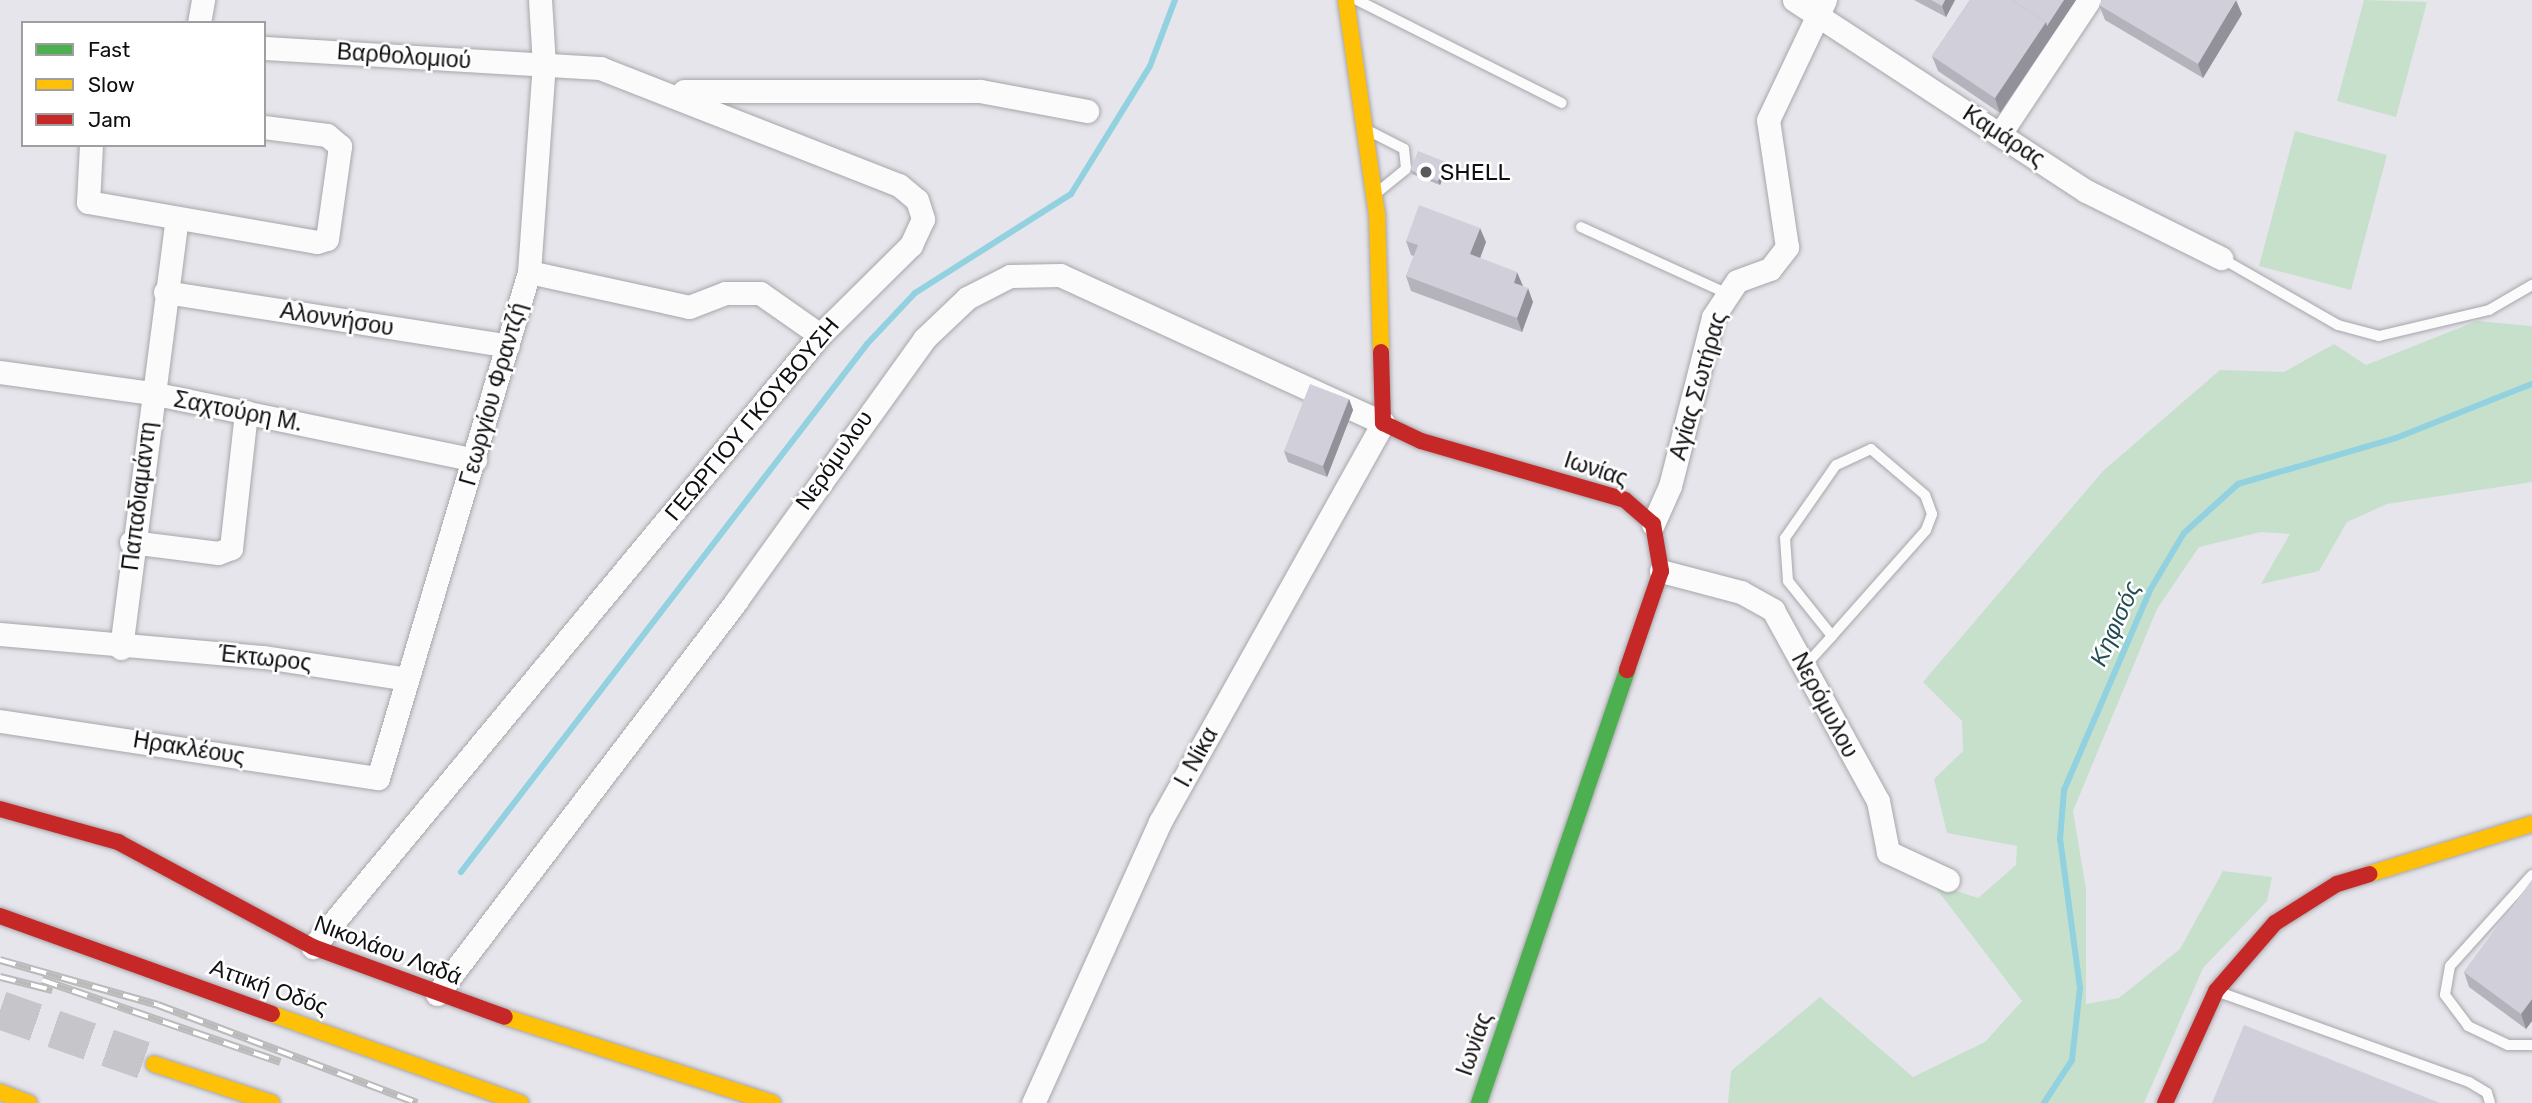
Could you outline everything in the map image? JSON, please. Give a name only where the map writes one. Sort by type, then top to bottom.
[{"type":"main road","points":[[1346,0],[1374,195],[1387,385],[1383,423]]},
{"type":"main road","name":"Ιωνίας","points":[[1383,423],[1421,441],[1612,495],[1653,524],[1661,571],[1479,1103]]},
{"type":"main road","name":"Νικολάου Λαδά","points":[[0,809],[61,821],[118,842],[313,947],[437,994],[772,1103]]},
{"type":"main road","points":[[2165,1103],[2216,991],[2275,923],[2337,884],[2532,824]]},
{"type":"main road","name":"Αττική Οδός","points":[[0,916],[521,1103]]},
{"type":"main road","points":[[211,1103],[154,1064],[272,1103]]},
{"type":"main road","points":[[0,1092],[29,1103]]},
{"type":"street","points":[[199,21],[202,0]]},
{"type":"street","name":"Γεωργίου Φραντζή","points":[[378,778],[529,272],[544,65],[540,0]]},
{"type":"street","name":"Καμάρας","points":[[1794,0],[1821,7],[2000,134],[2129,216],[2221,258]]},
{"type":"street","points":[[2000,134],[2089,0]]},
{"type":"street","name":"Αγίας Σωτήρας","points":[[1653,524],[1670,486],[1713,317],[1726,293],[1737,281],[1770,270],[1787,247],[1768,120],[1821,7]]},
{"type":"street","name":"Βαρθολομιού","points":[[266,48],[544,65]]},
{"type":"street","name":"ΓΕΩΡΓΙΟΥ ΓΚΟΥΒΟΥΣΗ","points":[[313,947],[820,335],[911,245],[923,219],[917,200],[899,185],[667,90],[600,68],[544,65]]},
{"type":"street","points":[[667,90],[980,91],[1087,111]]},
{"type":"street","points":[[91,147],[88,202],[317,242],[327,239],[340,146],[327,135],[266,127]]},
{"type":"street","name":"Παπαδιαμάντη","points":[[121,648],[131,542],[177,219]]},
{"type":"street","points":[[529,272],[689,307],[725,293],[760,293],[820,335]]},
{"type":"street","name":"Νερόμυλου","points":[[437,994],[736,601],[881,394],[967,298],[1010,276],[1060,275],[1383,423]]},
{"type":"street","name":"Αλοννήσου","points":[[166,292],[508,346]]},
{"type":"street","name":"Σαχτούρη Μ.","points":[[0,372],[152,393],[475,460]]},
{"type":"street","points":[[131,542],[218,553],[231,548],[246,412]]},
{"type":"street","name":"Ι. Νίκα","points":[[1033,1103],[1160,822],[1383,423]]},
{"type":"street","name":"Νερόμυλου","points":[[1661,571],[1741,592],[1773,610],[1802,669],[1878,801],[1888,852],[1948,880]]},
{"type":"street","name":"Έκτωρος","points":[[0,635],[121,648],[264,657],[407,679]]},
{"type":"street","name":"Ηρακλέους","points":[[0,721],[378,778]]},
{"type":"lane","points":[[1357,0],[1562,103]]},
{"type":"lane","points":[[1365,128],[1404,149],[1406,169],[1374,195]]},
{"type":"lane","points":[[1581,227],[1726,293]]},
{"type":"lane","points":[[2221,258],[2338,325],[2379,336],[2489,310],[2532,285]]},
{"type":"lane","points":[[1802,669],[1832,636],[1926,530],[1932,514],[1925,495],[1871,449],[1836,465],[1785,538],[1788,581],[1832,636]]},
{"type":"lane","points":[[2532,875],[2450,965],[2445,995],[2468,1026],[2508,1045],[2532,1045]]},
{"type":"lane","points":[[2216,991],[2469,1082],[2487,1093],[2490,1103]]},
{"type":"green space","points":[[2364,0],[2427,2],[2396,117],[2337,101]]},
{"type":"green space","points":[[2295,131],[2387,155],[2351,290],[2259,266]]},
{"type":"green space","points":[[2477,321],[2532,326],[2532,482],[2387,504],[2347,522],[2319,571],[2261,584],[2290,534],[2261,532],[2199,547],[2157,609],[2073,811],[2086,889],[2086,1004],[2119,998],[2180,949],[2223,871],[2272,877],[2267,901],[2203,968],[2144,1103],[1728,1103],[1731,1071],[1820,997],[1913,1077],[1985,1042],[2022,1001],[1932,883],[1978,898],[2016,865],[2017,846],[1947,833],[1934,779],[1963,751],[1962,721],[1923,682],[2103,471],[2220,370],[2284,372],[2334,344],[2366,365]]},
{"type":"building","points":[[1931,0],[1945,0],[1942,6]]},
{"type":"building","points":[[1970,0],[2012,0],[2046,22],[1995,98],[1932,56]]},
{"type":"building","points":[[2012,0],[2064,0],[2047,26],[2046,22]]},
{"type":"building","points":[[2102,0],[2236,0],[2198,64],[2099,5]]},
{"type":"building","points":[[1418,151],[1446,162],[1438,181],[1410,170]]},
{"type":"building","points":[[1419,205],[1480,228],[1470,254],[1517,272],[1514,283],[1528,288],[1517,318],[1406,276],[1418,245],[1406,241]]},
{"type":"building","points":[[1310,384],[1349,399],[1323,466],[1284,451]]},
{"type":"building","points":[[2532,880],[2532,999],[2521,1014],[2464,972]]},
{"type":"building","points":[[2244,1025],[2440,1103],[2212,1103]]},
{"type":"waterway","points":[[461,872],[867,344],[915,293],[1071,194],[1150,66],[1175,0]]},
{"type":"waterway","name":"Κηφισός","points":[[2044,1103],[2072,1060],[2080,988],[2060,839],[2064,790],[2150,590],[2184,533],[2238,484],[2396,438],[2532,384]]},
{"type":"tunnel","points":[[0,1010],[154,1064]]},
{"type":"railway","points":[[0,960],[158,1005],[417,1103]]},
{"type":"railway","points":[[0,977],[52,990]]},
{"type":"railway","points":[[42,980],[280,1062]]},
{"type":"traffic: fast","points":[[1479,1103],[1627,670]]},
{"type":"traffic: slow","points":[[1346,0],[1377,214],[1381,352]]},
{"type":"traffic: slow","points":[[2369,874],[2532,824]]},
{"type":"traffic: slow","points":[[272,1014],[521,1103]]},
{"type":"traffic: slow","points":[[505,1017],[773,1103]]},
{"type":"traffic: slow","points":[[154,1064],[272,1103]]},
{"type":"traffic: slow","points":[[0,1092],[29,1103]]},
{"type":"traffic: jam","points":[[1381,352],[1383,423],[1421,441],[1625,500],[1653,524],[1661,571],[1627,670]]},
{"type":"traffic: jam","points":[[0,809],[118,842],[313,947],[505,1017]]},
{"type":"traffic: jam","points":[[2165,1103],[2216,991],[2275,923],[2337,884],[2369,874]]},
{"type":"traffic: jam","points":[[0,916],[272,1014]]},
{"type":"place","name":"SHELL","points":[[1426,172]]}]
